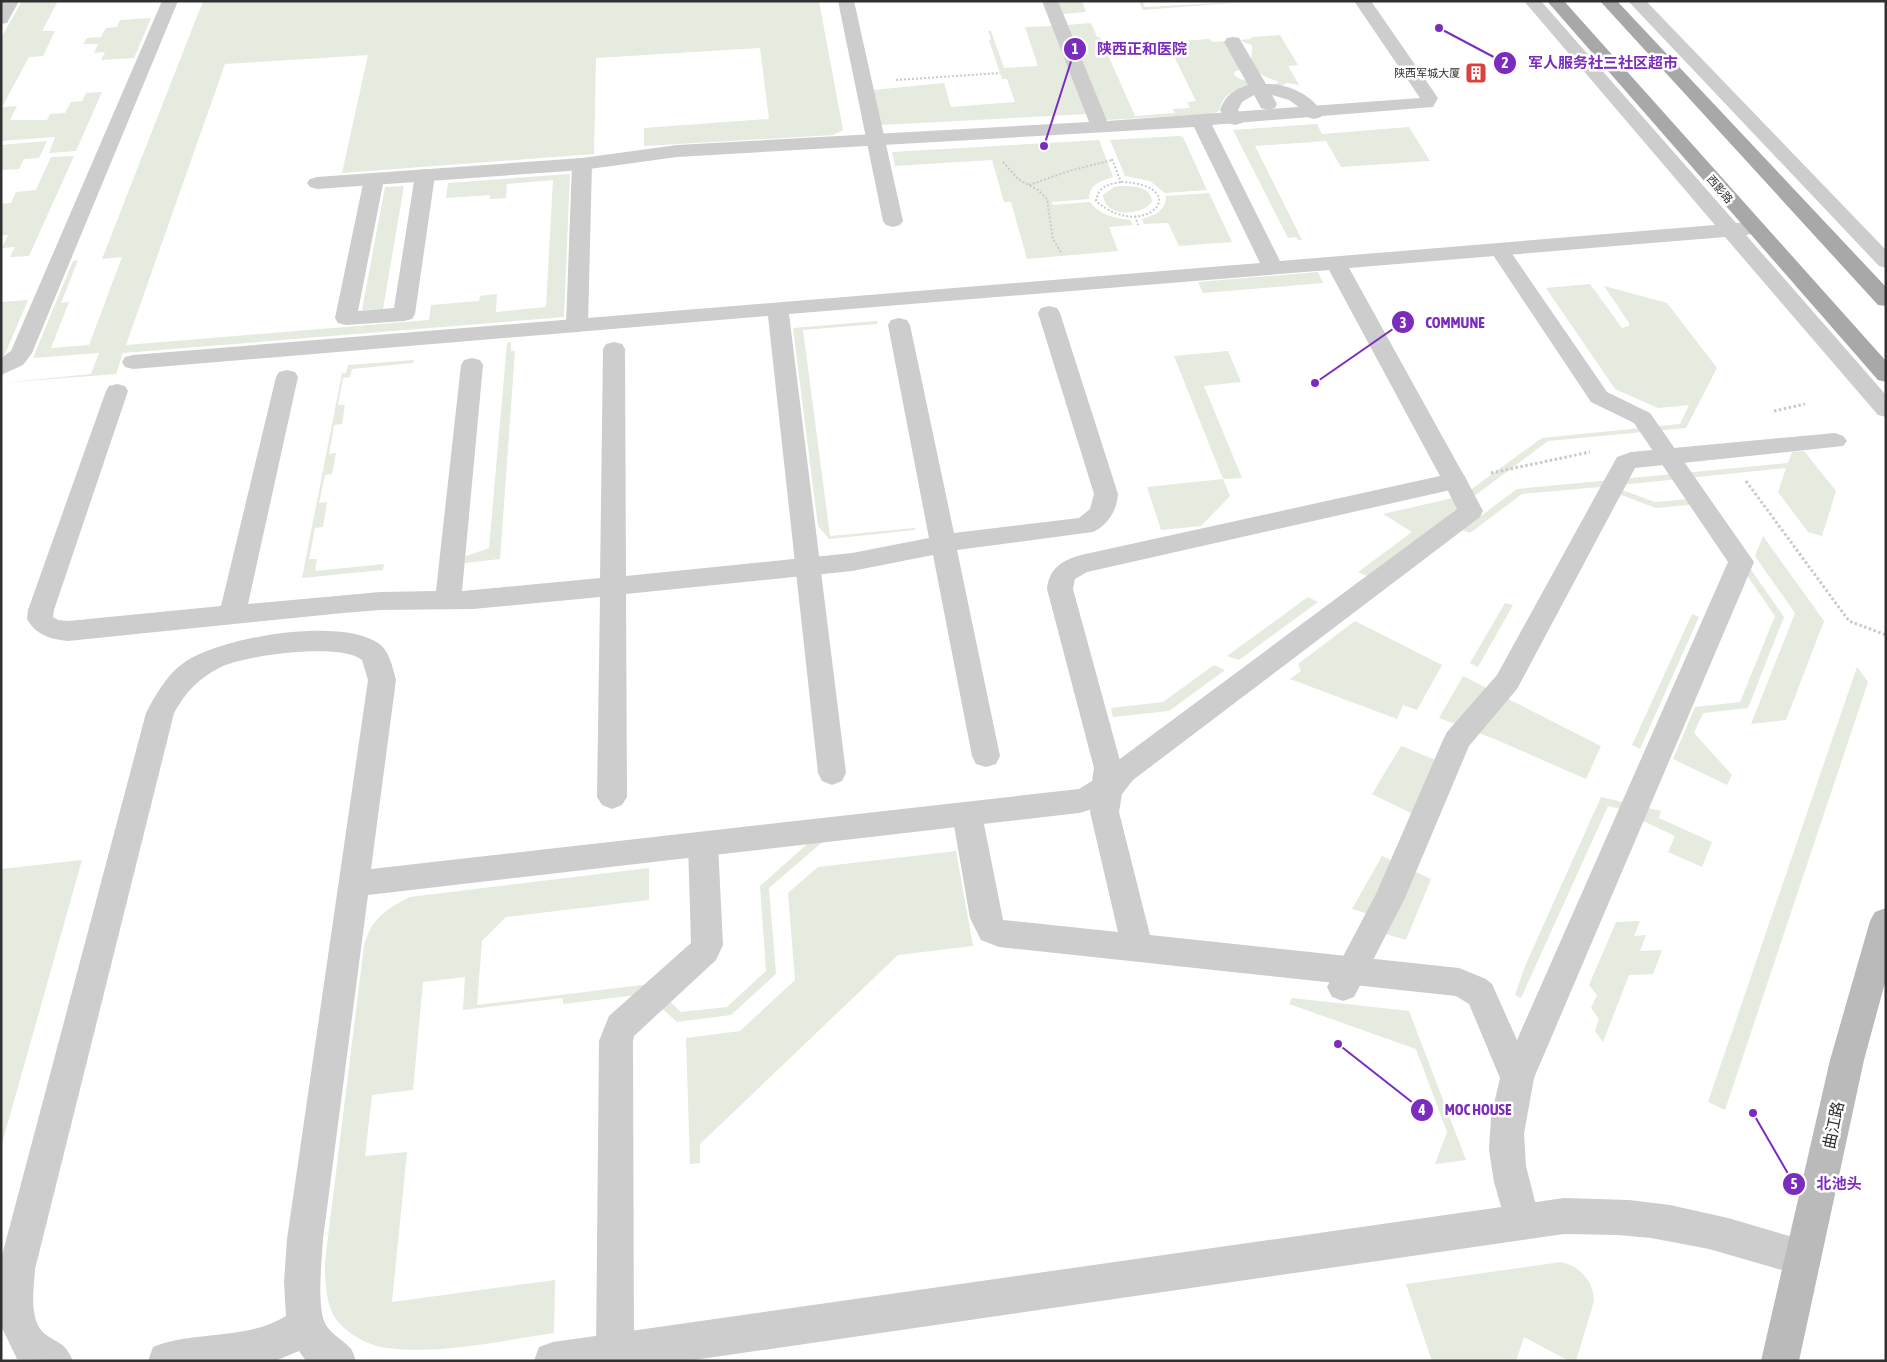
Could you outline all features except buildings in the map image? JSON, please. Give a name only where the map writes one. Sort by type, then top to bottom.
[{"type":"main road","name":"西影路","points":[[1555,1],[1886,376]]},
{"type":"main road","points":[[1608,1],[1886,300]]},
{"type":"main road","name":"曲江路","points":[[1780,1361],[1847,1060],[1886,921]]},
{"type":"street","points":[[1,19],[11,1]]},
{"type":"street","points":[[1,368],[15,360],[21,353],[170,1]]},
{"type":"street","points":[[846,1],[893,221]]},
{"type":"street","points":[[1050,1],[1100,127]]},
{"type":"street","points":[[317,183],[582,164],[677,151],[1235,119],[1420,105],[1429,101],[1362,1]]},
{"type":"street","points":[[1532,1],[1886,410]]},
{"type":"street","points":[[1636,1],[1886,262]]},
{"type":"street","points":[[1233,42],[1274,116]]},
{"type":"street","points":[[1235,119],[1229,110],[1230,102],[1237,96],[1260,90],[1287,92],[1300,97],[1310,104],[1314,113]]},
{"type":"street","points":[[1200,121],[1273,268]]},
{"type":"street","points":[[577,325],[582,164]]},
{"type":"street","points":[[374,179],[346,318],[404,314],[425,175]]},
{"type":"street","points":[[133,362],[1755,228]]},
{"type":"street","points":[[1500,249],[1599,396],[1642,418],[1740,560],[1741,565],[1517,1078],[1508,1109],[1504,1144],[1509,1182],[1522,1221]]},
{"type":"street","points":[[1138,949],[1105,820],[1103,806],[1106,793],[1112,782],[1471,512],[1336,263]]},
{"type":"street","points":[[778,309],[832,773]]},
{"type":"street","points":[[117,391],[41,610],[40,619],[45,626],[55,630],[68,631],[380,601],[473,600],[808,567],[852,562],[998,535],[1084,526],[1096,520],[1106,502],[1106,494],[1049,313]]},
{"type":"street","points":[[899,326],[986,756]]},
{"type":"street","points":[[612,797],[614,350]]},
{"type":"street","points":[[448,600],[472,365]]},
{"type":"street","points":[[232,615],[287,377]]},
{"type":"street","points":[[1347,979],[1390,898],[1457,740],[1508,682],[1624,466],[1631,460],[1835,441]]},
{"type":"street","points":[[354,884],[1079,801],[1093,797],[1103,790],[1108,780],[1108,768],[1060,589],[1060,581],[1064,573],[1081,564],[1455,482]]},
{"type":"street","points":[[54,1361],[30,1346],[14,1312],[16,1269],[160,713],[173,690],[194,670],[222,655],[252,648],[325,640],[349,641],[367,649],[379,662],[382,680],[305,1239],[301,1298],[306,1325],[320,1348],[337,1361]]},
{"type":"street","points":[[966,814],[986,918],[992,930],[1007,936],[1138,949],[1347,979],[1459,982],[1475,989],[1485,1002],[1517,1078]]},
{"type":"street","points":[[615,1352],[616,1040],[621,1027],[705,950],[707,945],[703,844]]},
{"type":"street","points":[[553,1361],[1564,1216],[1607,1216],[1652,1220],[1698,1229],[1803,1258]]},
{"type":"street","points":[[167,1361],[259,1348],[292,1336],[306,1325]]},
{"type":"path","points":[[863,82],[1000,73]]},
{"type":"path","points":[[1000,133],[998,145],[1006,168],[1047,199],[1053,239],[1063,255]]},
{"type":"path","points":[[1029,185],[1070,171],[1112,160]]},
{"type":"path","points":[[1121,182],[1133,182],[1153,190],[1159,196],[1159,204],[1155,209],[1146,214],[1135,216],[1116,214],[1102,208],[1096,201],[1096,194],[1101,188],[1109,184],[1121,182]]},
{"type":"path","points":[[1135,216],[1138,225]]},
{"type":"path","points":[[1725,451],[1849,621],[1886,634]]},
{"type":"shaded area","points":[[22,1],[58,1],[42,31],[55,31],[43,56],[29,57],[2,107],[17,106],[10,120],[47,120],[50,114],[65,113],[71,102],[82,101],[86,93],[102,92],[76,151],[49,153],[55,137],[1,141],[1,38]]},
{"type":"shaded area","points":[[203,1],[819,1],[843,130],[833,135],[644,146],[644,128],[769,119],[760,48],[596,58],[594,154],[342,173],[368,55],[225,64],[126,345],[429,320],[431,305],[479,301],[480,296],[497,294],[496,312],[546,307],[553,180],[507,184],[506,198],[490,199],[490,195],[446,198],[448,183],[570,174],[564,317],[123,353],[116,374],[1,383],[91,374],[99,353],[33,358],[73,261],[78,260],[61,303],[69,302],[51,348],[89,345],[122,257],[102,259]]},
{"type":"shaded area","points":[[1058,1],[1082,1],[1086,12],[1063,14]]},
{"type":"shaded area","points":[[1139,1],[1142,1],[1145,7],[1257,1],[1143,10]]},
{"type":"shaded area","points":[[151,18],[134,58],[101,60],[105,52],[94,53],[98,44],[83,44],[87,38],[101,37],[106,28],[117,27],[120,20]]},
{"type":"shaded area","points":[[1091,23],[1097,37],[1100,37],[1135,116],[1175,113],[1173,109],[1190,108],[1187,102],[1196,101],[1167,42],[1209,39],[1213,42],[1227,41],[1242,70],[1235,71],[1234,75],[1248,81],[1248,86],[1229,94],[1223,100],[1219,111],[1211,114],[1105,120],[1067,25]]},
{"type":"shaded area","points":[[1052,26],[1087,114],[881,125],[873,90],[944,83],[951,107],[1015,102],[1007,79],[1002,79],[989,40],[991,39],[988,31],[991,31],[1004,68],[1038,66],[1025,27]]},
{"type":"shaded area","points":[[1280,35],[1298,65],[1288,66],[1299,85],[1287,83],[1281,86],[1272,85],[1278,83],[1277,81],[1261,74],[1252,66],[1252,45],[1239,40]]},
{"type":"shaded area","points":[[1317,124],[1322,134],[1409,127],[1430,161],[1341,167],[1326,141],[1255,146],[1302,240],[1298,240],[1296,237],[1288,238],[1233,130]]},
{"type":"shaded area","points":[[1183,137],[1207,190],[1165,193],[1150,181],[1125,176],[1110,140]]},
{"type":"shaded area","points":[[1099,140],[1113,177],[1093,187],[1089,199],[1051,202],[1053,205],[1090,202],[1098,210],[1108,215],[1130,220],[1133,225],[1109,227],[1118,251],[1027,259],[1011,202],[1004,202],[992,160],[895,166],[892,152]]},
{"type":"shaded area","points":[[47,141],[39,158],[24,159],[19,169],[1,170],[1,145]]},
{"type":"shaded area","points":[[74,156],[29,256],[10,257],[15,247],[2,248],[8,235],[1,235],[1,204],[11,203],[16,192],[36,190],[51,157]]},
{"type":"shaded area","points":[[404,186],[383,309],[362,310],[385,187]]},
{"type":"shaded area","points":[[1114,187],[1142,188],[1149,193],[1152,202],[1147,207],[1132,212],[1116,211],[1110,208],[1105,202],[1103,195]]},
{"type":"shaded area","points":[[1209,193],[1232,242],[1179,246],[1168,223],[1144,224],[1142,219],[1162,209],[1166,196]]},
{"type":"shaded area","points":[[1318,272],[1323,283],[1203,293],[1198,282]]},
{"type":"shaded area","points":[[1590,284],[1622,328],[1629,326],[1629,323],[1604,286],[1667,303],[1717,368],[1686,428],[1548,441],[1367,576],[1358,572],[1412,532],[1383,514],[1462,496],[1542,438],[1680,424],[1689,405],[1658,408],[1615,389],[1546,288]]},
{"type":"shaded area","points":[[28,300],[5,354],[1,358],[1,302]]},
{"type":"shaded area","points":[[877,321],[877,324],[803,330],[830,536],[915,528],[915,530],[829,539],[818,526],[793,328]]},
{"type":"shaded area","points":[[511,342],[511,351],[515,351],[500,559],[457,564],[458,559],[489,548],[507,343]]},
{"type":"shaded area","points":[[1228,351],[1241,382],[1204,386],[1242,478],[1223,479],[1174,356]]},
{"type":"shaded area","points":[[414,360],[413,363],[352,369],[350,377],[343,378],[338,405],[345,405],[342,424],[334,425],[329,454],[336,453],[332,474],[325,475],[319,503],[327,502],[323,527],[315,528],[309,559],[317,559],[315,571],[384,564],[383,570],[302,578],[342,373],[346,373],[348,365]]},
{"type":"shaded area","points":[[1804,451],[1836,491],[1822,536],[1808,532],[1778,492],[1786,468],[1611,486],[1655,502],[1701,498],[1784,617],[1748,708],[1703,713],[1694,733],[1732,775],[1727,785],[1673,759],[1695,707],[1740,702],[1775,616],[1698,504],[1656,508],[1600,487],[1522,494],[1470,533],[1462,530],[1517,489],[1788,463],[1792,452]]},
{"type":"shaded area","points":[[1223,479],[1230,496],[1201,526],[1161,530],[1147,487]]},
{"type":"shaded area","points":[[1763,536],[1824,621],[1786,720],[1751,724],[1795,613],[1755,556]]},
{"type":"shaded area","points":[[1308,597],[1318,602],[1239,660],[1227,656]]},
{"type":"shaded area","points":[[1505,603],[1513,605],[1478,667],[1470,663]]},
{"type":"shaded area","points":[[1692,614],[1699,617],[1640,749],[1632,745]]},
{"type":"shaded area","points":[[1355,621],[1442,665],[1417,710],[1403,705],[1397,719],[1290,679],[1301,671],[1298,664]]},
{"type":"shaded area","points":[[1214,665],[1225,670],[1169,711],[1113,717],[1111,708],[1163,702]]},
{"type":"shaded area","points":[[1857,667],[1868,682],[1725,1110],[1708,1102]]},
{"type":"shaded area","points":[[1463,676],[1601,746],[1586,779],[1497,740],[1439,718]]},
{"type":"shaded area","points":[[1401,746],[1441,762],[1417,816],[1372,794]]},
{"type":"shaded area","points":[[1601,797],[1661,811],[1659,818],[1712,842],[1702,867],[1668,852],[1675,836],[1639,819],[1642,814],[1608,806],[1521,998],[1515,995],[1525,966]]},
{"type":"shaded area","points":[[840,827],[769,888],[776,974],[731,1015],[677,1022],[646,994],[563,1004],[563,998],[463,1010],[465,977],[423,982],[413,1090],[372,1095],[365,1156],[407,1152],[392,1302],[555,1280],[554,1333],[470,1346],[407,1350],[374,1345],[346,1330],[336,1319],[329,1304],[325,1261],[364,946],[370,929],[375,922],[387,910],[410,897],[649,868],[649,900],[506,917],[482,941],[477,1005],[651,984],[681,1012],[727,1007],[766,971],[760,886],[823,830]]},
{"type":"shaded area","points":[[956,851],[973,946],[898,955],[700,1144],[700,1163],[690,1164],[686,1038],[740,1031],[795,980],[788,893],[818,867]]},
{"type":"shaded area","points":[[1382,856],[1431,879],[1406,940],[1379,932],[1385,919],[1352,909]]},
{"type":"shaded area","points":[[82,860],[1,1147],[1,869]]},
{"type":"shaded area","points":[[1640,921],[1634,936],[1646,935],[1640,951],[1662,950],[1653,974],[1629,975],[1603,1042],[1595,1031],[1599,1019],[1591,1008],[1597,995],[1589,985],[1616,922]]},
{"type":"shaded area","points":[[1292,998],[1409,1011],[1466,1160],[1435,1164],[1447,1132],[1416,1049],[1289,1004]]},
{"type":"shaded area","points":[[1561,1262],[1580,1271],[1592,1287],[1594,1301],[1576,1361],[1569,1361],[1524,1337],[1516,1361],[1432,1361],[1406,1284]]},
{"type":"place","name":"军人服务社三社区超市","points":[[1439,28]]},
{"type":"place","name":"陕西军城大厦","points":[[1476,73]]},
{"type":"place","name":"陕西正和医院","points":[[1044,146]]},
{"type":"place","name":"COMMUNE","points":[[1315,383]]},
{"type":"place","name":"MOC HOUSE","points":[[1338,1044]]},
{"type":"place","name":"北池头","points":[[1753,1113]]}]
